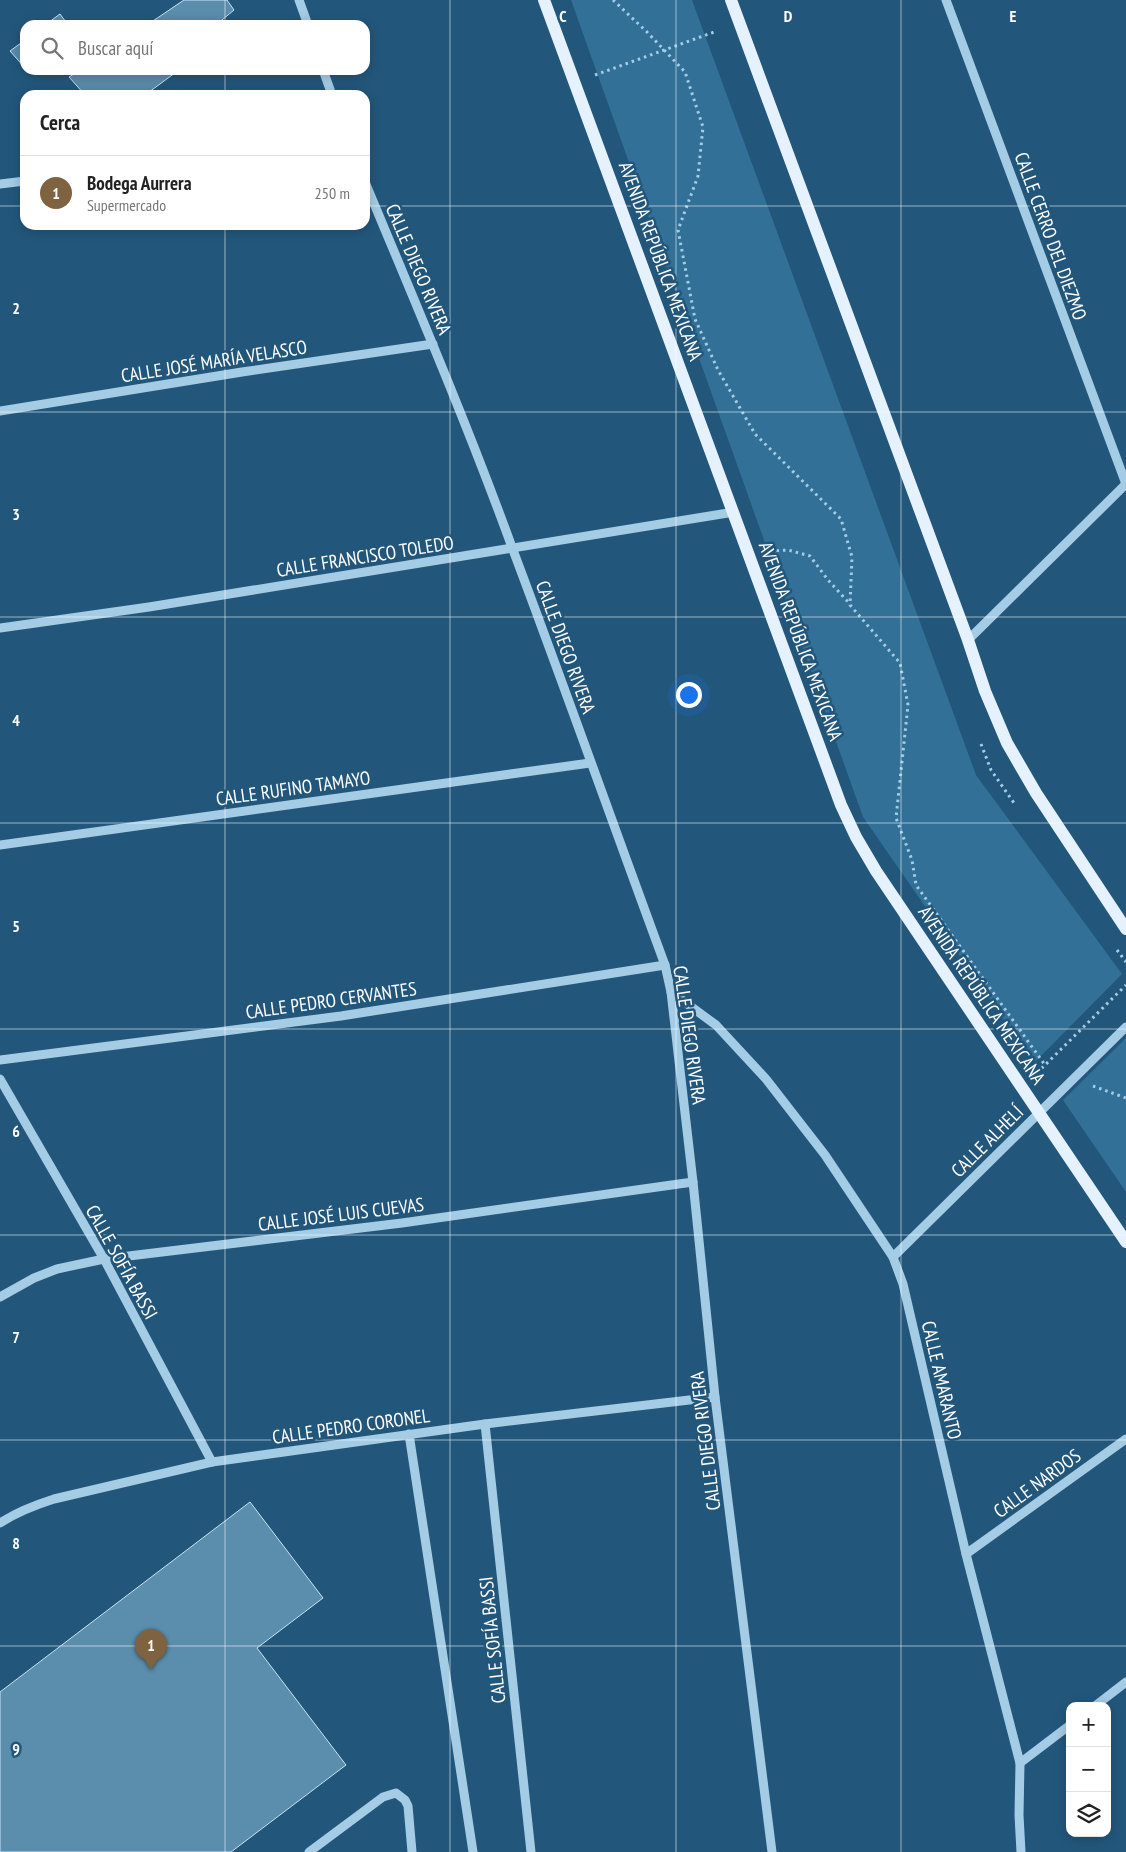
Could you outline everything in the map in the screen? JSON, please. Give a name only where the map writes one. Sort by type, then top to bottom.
[{"type":"main road","name":"AVENIDA REPÚBLICA MEXICANA","points":[[544,0],[841,805],[856,837],[876,871],[1126,1242]]},
{"type":"main road","points":[[731,0],[968,640],[985,691],[1007,743],[1036,793],[1126,929]]},
{"type":"street","points":[[300,0],[306,20]]},
{"type":"street","name":"CALLE CERRO DEL DIEZMO","points":[[946,0],[1126,484]]},
{"type":"street","points":[[325,75],[330,90]]},
{"type":"street","points":[[0,184],[20,182]]},
{"type":"street","name":"CALLE DIEGO RIVERA","points":[[370,194],[434,344],[513,548],[665,965],[671,992],[715,1397],[772,1852]]},
{"type":"street","name":"CALLE JOSÉ MARÍA VELASCO","points":[[0,411],[434,344]]},
{"type":"street","points":[[968,640],[1126,484]]},
{"type":"street","name":"CALLE FRANCISCO TOLEDO","points":[[0,628],[159,606],[734,512]]},
{"type":"street","name":"CALLE RUFINO TAMAYO","points":[[0,845],[590,762]]},
{"type":"street","name":"CALLE PEDRO CERVANTES","points":[[0,1060],[341,1016],[665,965]]},
{"type":"street","name":"CALLE AMARANTO","points":[[671,992],[716,1025],[766,1079],[825,1155],[893,1256],[903,1284],[966,1554],[1020,1763],[1020,1852]]},
{"type":"street","name":"CALLE ALHELÍ","points":[[893,1256],[1126,1027]]},
{"type":"street","name":"CALLE SOFÍA BASSI","points":[[0,1079],[104,1259],[212,1462]]},
{"type":"street","name":"CALLE JOSÉ LUIS CUEVAS","points":[[0,1297],[34,1278],[57,1269],[104,1259],[402,1223],[693,1182]]},
{"type":"street","name":"CALLE PEDRO CORONEL","points":[[0,1523],[33,1505],[212,1462],[485,1424],[715,1397]]},
{"type":"street","name":"CALLE SOFÍA BASSI","points":[[485,1424],[531,1852]]},
{"type":"street","points":[[409,1434],[473,1852]]},
{"type":"street","name":"CALLE NARDOS","points":[[966,1554],[1126,1439]]},
{"type":"street","points":[[1100,1702],[1126,1682]]},
{"type":"street","points":[[1020,1763],[1066,1728]]},
{"type":"street","points":[[309,1852],[383,1797],[396,1793],[405,1800],[408,1806],[412,1852]]},
{"type":"path","points":[[613,0],[685,72],[703,127],[698,176],[678,230],[695,319],[718,370],[755,434],[841,519],[852,557],[850,605]]},
{"type":"path","points":[[588,77],[717,31]]},
{"type":"path","points":[[764,551],[788,550],[810,556],[828,580],[900,664],[908,705],[896,818],[912,860],[916,885],[1045,1065]]},
{"type":"path","points":[[1031,1078],[1126,986]]},
{"type":"path","points":[[1089,1082],[1095,1087],[1126,1098]]},
{"type":"shaded area","points":[[571,0],[692,0],[976,775],[1122,974],[1034,1063],[863,817]]},
{"type":"shaded area","points":[[1126,1038],[1126,1192],[1063,1100]]},
{"type":"building","points":[[184,0],[227,0],[234,10],[222,20],[154,20]]},
{"type":"building","points":[[60,14],[64,20],[52,20]]},
{"type":"building","points":[[20,44],[20,62],[10,51]]},
{"type":"building","points":[[72,75],[172,75],[152,90],[81,90],[69,77]]},
{"type":"building","points":[[250,1502],[323,1598],[257,1648],[346,1765],[231,1852],[0,1852],[0,1692]]},
{"type":"place","name":"Bodega Aurrera","points":[[151,1670]]}]
